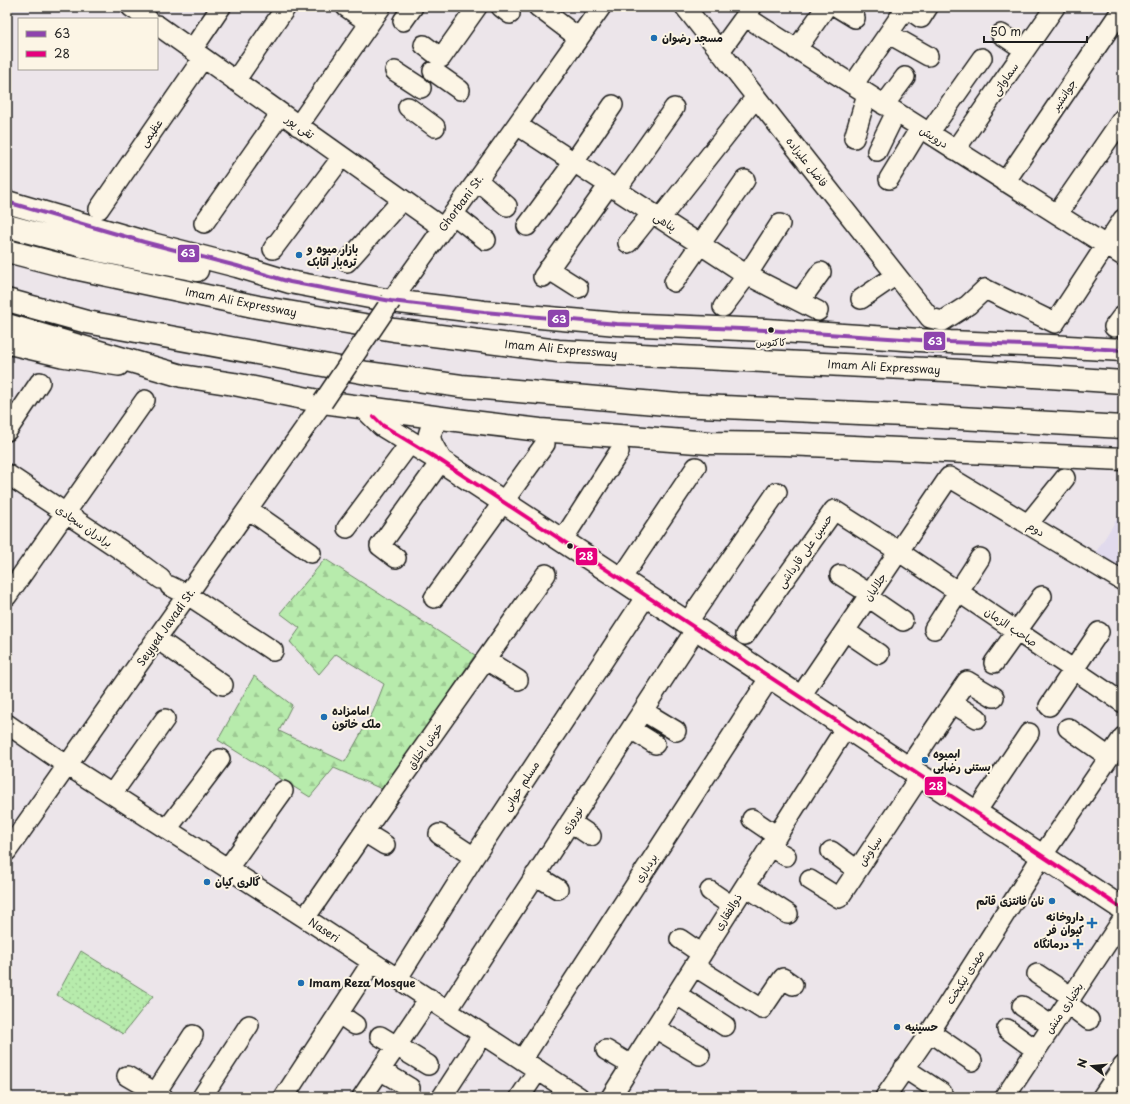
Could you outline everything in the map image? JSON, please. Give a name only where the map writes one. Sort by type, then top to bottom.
[{"type":"main road","points":[[7,202],[144,242],[237,266],[290,282],[390,301],[617,324],[766,330],[950,342],[1123,350]]},
{"type":"main road","points":[[7,226],[102,251],[233,278],[290,282]]},
{"type":"main road","name":"Imam Ali Expressway","points":[[7,251],[122,279],[266,308],[394,330],[558,351],[946,370],[1123,382]]},
{"type":"main road","points":[[7,300],[87,322],[367,373],[461,386],[678,405],[1123,427]]},
{"type":"main road","points":[[7,325],[182,376],[234,384],[323,402],[438,418],[540,430],[710,443],[786,444],[1123,459]]},
{"type":"main road","points":[[365,408],[382,425],[441,461],[1123,909]]},
{"type":"main road","points":[[438,418],[430,429],[429,441],[441,461]]},
{"type":"street","points":[[132,7],[147,18]]},
{"type":"street","name":"عظیمی","points":[[99,208],[198,54],[221,7]]},
{"type":"street","points":[[235,81],[286,7]]},
{"type":"street","points":[[346,7],[369,23]]},
{"type":"street","points":[[298,126],[381,7]]},
{"type":"street","points":[[437,64],[477,7]]},
{"type":"street","points":[[538,7],[579,38]]},
{"type":"street","name":"Ghorbani St.","points":[[323,402],[390,301],[601,7]]},
{"type":"street","name":"فاضل علیزاده","points":[[685,7],[930,318],[943,321],[968,305],[984,289],[1055,323],[1106,245]]},
{"type":"street","points":[[796,50],[826,7]]},
{"type":"street","points":[[837,7],[855,18]]},
{"type":"street","points":[[854,138],[860,90],[889,34],[905,8],[921,18],[928,7]]},
{"type":"street","name":"سماواتی","points":[[955,150],[1055,7]]},
{"type":"street","name":"جوانشیر","points":[[1006,182],[1123,8]]},
{"type":"street","points":[[720,51],[749,12]]},
{"type":"street","name":"درویش","points":[[749,12],[796,50],[1123,256]]},
{"type":"street","name":"تقی پور","points":[[158,26],[402,200],[486,240]]},
{"type":"street","points":[[889,34],[928,56]]},
{"type":"street","points":[[1001,34],[1026,50]]},
{"type":"street","points":[[424,45],[437,64],[460,90]]},
{"type":"street","points":[[889,179],[924,130],[982,58]]},
{"type":"street","points":[[395,71],[421,88]]},
{"type":"street","points":[[877,151],[890,109],[905,77]]},
{"type":"street","points":[[628,243],[659,212],[756,97]]},
{"type":"street","points":[[527,226],[574,162],[613,105]]},
{"type":"street","points":[[408,107],[435,127]]},
{"type":"street","points":[[578,288],[546,273],[674,108]]},
{"type":"street","points":[[204,223],[281,113]]},
{"type":"street","points":[[1057,214],[1123,118]]},
{"type":"street","name":"پناهی","points":[[517,125],[612,187],[659,212],[700,244],[747,275],[818,310]]},
{"type":"street","points":[[273,249],[342,157]]},
{"type":"street","points":[[477,180],[507,206]]},
{"type":"street","points":[[674,282],[745,180]]},
{"type":"street","points":[[347,262],[402,200]]},
{"type":"street","points":[[1106,245],[1123,219]]},
{"type":"street","points":[[723,307],[747,275],[780,224]]},
{"type":"street","points":[[800,301],[821,272]]},
{"type":"street","points":[[861,299],[896,275]]},
{"type":"street","points":[[7,344],[62,357],[182,376]]},
{"type":"street","points":[[7,431],[40,382]]},
{"type":"street","points":[[7,596],[145,400]]},
{"type":"street","name":"Seyyed Javadi St.","points":[[7,852],[323,402]]},
{"type":"street","points":[[347,528],[411,442]]},
{"type":"street","points":[[434,598],[544,444]]},
{"type":"street","points":[[562,541],[619,452]]},
{"type":"street","points":[[396,558],[380,546],[441,461]]},
{"type":"street","points":[[621,579],[696,467]]},
{"type":"street","name":"برادران سجادی","points":[[7,474],[166,582],[273,650]]},
{"type":"street","name":"دوم","points":[[949,477],[1123,581]]},
{"type":"street","name":"جلالیان","points":[[800,697],[949,477]]},
{"type":"street","points":[[1028,524],[1065,478]]},
{"type":"street","name":"نوروزی","points":[[447,1010],[643,711],[692,626],[777,492]]},
{"type":"street","points":[[248,509],[311,553]]},
{"type":"street","name":"حسین علی قارداشی","points":[[745,635],[834,510],[899,552]]},
{"type":"street","name":"صاحب الزمان","points":[[899,552],[1123,702]]},
{"type":"street","points":[[934,629],[980,558]]},
{"type":"street","name":"خوش اخلاق","points":[[305,918],[546,574]]},
{"type":"street","points":[[840,575],[903,621]]},
{"type":"street","name":"مسلم خوانی","points":[[398,978],[474,857],[646,596]]},
{"type":"street","points":[[994,663],[1042,596]]},
{"type":"street","points":[[845,631],[879,654]]},
{"type":"street","points":[[1049,706],[1099,632]]},
{"type":"street","points":[[157,638],[223,685]]},
{"type":"street","points":[[486,660],[518,680]]},
{"type":"street","name":"بردباری","points":[[522,1060],[770,677]]},
{"type":"street","name":"سیاوش","points":[[810,880],[839,898],[914,772],[952,703],[967,681],[994,697]]},
{"type":"street","points":[[952,703],[977,718]]},
{"type":"street","points":[[643,711],[676,731]]},
{"type":"street","points":[[112,794],[165,719]]},
{"type":"street","name":"ذوالفقاری","points":[[611,1097],[745,886],[778,846],[846,727]]},
{"type":"street","points":[[1068,728],[1109,757]]},
{"type":"street","name":"Naseri","points":[[9,729],[228,868],[579,1097]]},
{"type":"street","points":[[630,729],[655,744]]},
{"type":"street","points":[[976,812],[1029,733]]},
{"type":"street","name":"مهدی نیکبخت","points":[[886,1097],[904,1068],[930,1032],[1042,856],[1123,737]]},
{"type":"street","points":[[167,829],[220,759]]},
{"type":"street","points":[[228,868],[283,791]]},
{"type":"street","points":[[752,819],[778,846]]},
{"type":"street","points":[[570,822],[591,836]]},
{"type":"street","points":[[364,832],[385,845]]},
{"type":"street","points":[[439,834],[474,857]]},
{"type":"street","points":[[831,851],[857,870]]},
{"type":"street","points":[[536,875],[558,888]]},
{"type":"street","points":[[745,886],[788,914]]},
{"type":"street","points":[[710,891],[732,906]]},
{"type":"street","name":"بختیاری منش","points":[[1005,1097],[1123,920]]},
{"type":"street","points":[[680,939],[698,960],[762,1009],[783,978],[793,985]]},
{"type":"street","points":[[284,1097],[372,962]]},
{"type":"street","points":[[1037,974],[1070,1000],[1089,1020]]},
{"type":"street","points":[[676,994],[725,1026]]},
{"type":"street","points":[[362,1097],[429,998]]},
{"type":"street","points":[[1022,1006],[1052,1026]]},
{"type":"street","points":[[339,1014],[355,1025]]},
{"type":"street","points":[[202,1097],[249,1025]]},
{"type":"street","points":[[655,1028],[700,1055]]},
{"type":"street","points":[[1006,1029],[1036,1050]]},
{"type":"street","points":[[930,1032],[972,1061]]},
{"type":"street","points":[[442,1097],[483,1034]]},
{"type":"street","points":[[127,1076],[157,1096],[193,1035]]},
{"type":"street","points":[[380,1036],[428,1065]]},
{"type":"street","points":[[606,1050],[631,1065]]},
{"type":"street","points":[[904,1068],[942,1093]]},
{"type":"street","points":[[1102,1097],[1122,1068]]},
{"type":"street","points":[[380,1070],[410,1088]]},
{"type":"street","points":[[520,1097],[538,1070]]},
{"type":"shaded area","points":[[1120,514],[1123,516],[1123,573],[1094,555]]},
{"type":"green space","points":[[325,559],[475,655],[384,790],[334,768],[310,797],[218,740],[254,676],[292,705],[279,731],[345,762],[373,712],[384,684],[336,654],[319,674],[290,642],[300,628],[280,613]]},
{"type":"green space","points":[[81,951],[153,996],[123,1034],[57,995]]},
{"type":"transit line","name":"63","points":[[7,202],[144,242],[237,266],[290,282],[391,301],[484,312],[617,324],[766,330],[950,342],[1123,350]]},
{"type":"transit line","name":"28","points":[[374,417],[382,425],[441,461],[1123,909]]},
{"type":"place","name":"مسجد رضوان","points":[[654,38]]},
{"type":"place","name":"بازار میوه و تره‌بار اتابک","points":[[299,255]]},
{"type":"place","name":"کاکتوس","points":[[771,330]]},
{"type":"place","name":"امامزاده ملک خاتون","points":[[324,717]]},
{"type":"place","name":"ابمیوه بستنی رضایی","points":[[925,760]]},
{"type":"place","name":"گالری کیان","points":[[207,882]]},
{"type":"place","name":"نان فانتزی قائم","points":[[1052,901]]},
{"type":"place","name":"داروخانه کیوان فر","points":[[1092,923]]},
{"type":"place","name":"درمانگاه","points":[[1078,944]]},
{"type":"place","name":"Imam Reza Mosque","points":[[301,983]]},
{"type":"place","name":"حسینیه","points":[[897,1027]]}]
